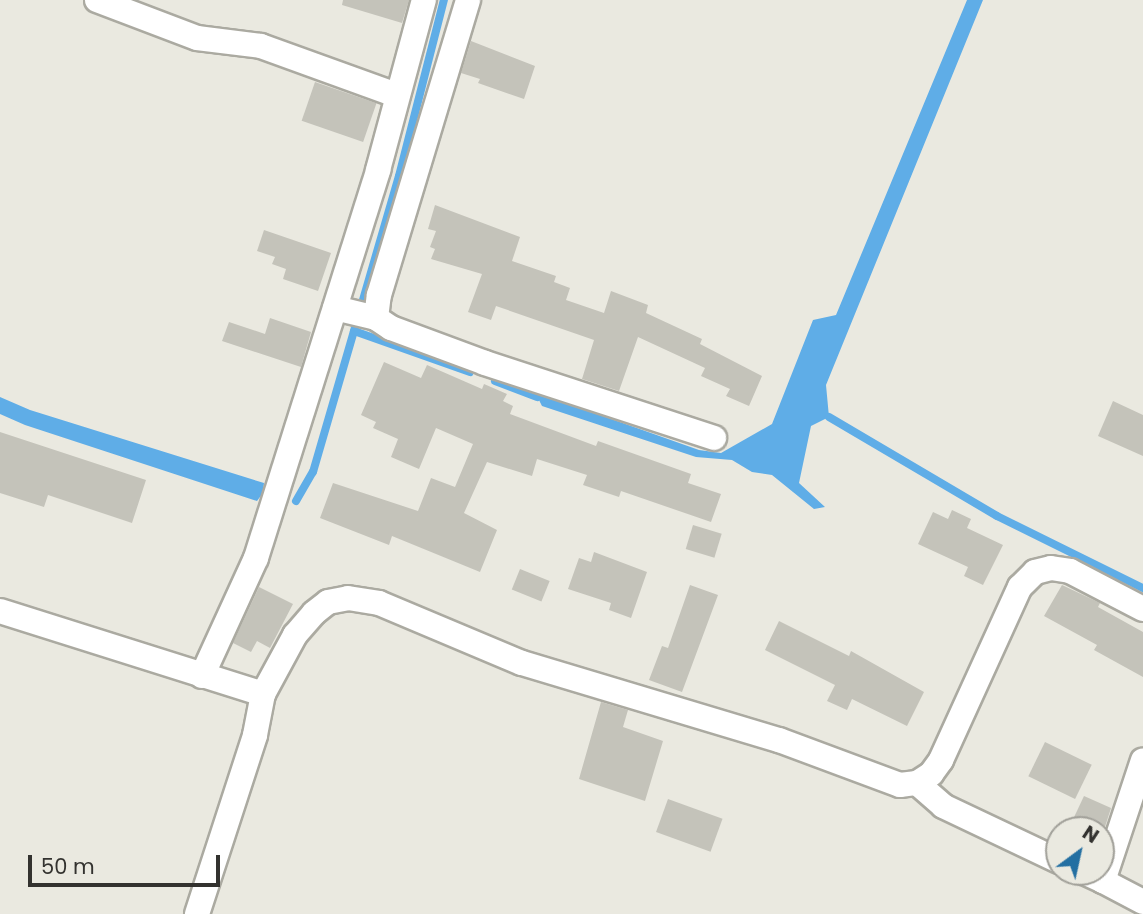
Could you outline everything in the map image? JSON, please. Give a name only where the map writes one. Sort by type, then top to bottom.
[{"type":"street","points":[[97,0],[197,38],[261,47],[396,95]]},
{"type":"street","points":[[202,676],[256,558],[357,314],[378,170],[396,95],[424,0]]},
{"type":"street","points":[[357,314],[379,295],[468,0]]},
{"type":"street","points":[[357,314],[485,363],[714,438]]},
{"type":"street","points":[[197,914],[256,735],[263,694],[295,635],[314,613],[328,603],[348,598],[379,603],[522,663],[779,740],[900,785],[917,782],[931,774],[941,760],[1020,587],[1035,572],[1051,568],[1070,571],[1143,609]]},
{"type":"street","points":[[0,611],[263,694]]},
{"type":"street","points":[[1115,825],[1143,760]]},
{"type":"street","points":[[917,782],[943,806],[1045,853]]},
{"type":"street","points":[[1112,886],[1143,902]]},
{"type":"water","points":[[967,0],[983,0],[826,385],[829,417],[811,426],[799,483],[825,507],[814,509],[772,475],[752,472],[732,460],[696,457],[542,406],[535,392],[699,450],[721,453],[772,424],[813,320],[836,315]]},
{"type":"water","points":[[0,397],[30,410],[264,483],[263,493],[257,501],[25,425],[0,414]]},
{"type":"building","points":[[343,0],[409,0],[402,23],[342,5]]},
{"type":"building","points":[[471,41],[535,66],[524,99],[478,83],[480,79],[461,73]]},
{"type":"building","points":[[315,82],[376,103],[363,142],[302,121]]},
{"type":"building","points":[[435,205],[520,237],[512,261],[556,276],[554,282],[570,288],[566,300],[604,313],[611,291],[648,305],[646,313],[702,339],[700,344],[762,376],[749,406],[726,396],[730,389],[701,376],[705,368],[638,337],[619,391],[582,379],[594,340],[496,306],[491,320],[468,312],[482,274],[431,259],[435,249],[430,247],[436,231],[428,229]]},
{"type":"building","points":[[264,230],[331,253],[318,291],[283,279],[286,269],[272,264],[275,257],[257,251]]},
{"type":"building","points":[[270,318],[311,332],[301,367],[222,341],[229,322],[265,334]]},
{"type":"building","points":[[384,362],[421,378],[427,365],[482,389],[484,384],[507,394],[503,401],[513,406],[510,414],[596,446],[598,441],[691,474],[688,483],[721,494],[711,522],[621,491],[619,497],[583,485],[587,475],[537,459],[532,476],[487,462],[464,513],[497,530],[480,572],[392,536],[389,545],[320,518],[333,483],[418,511],[431,478],[455,487],[473,444],[436,428],[419,469],[391,457],[398,439],[373,428],[376,422],[361,415]]},
{"type":"building","points":[[1113,401],[1143,415],[1143,456],[1098,436]]},
{"type":"building","points":[[0,432],[146,480],[132,523],[48,495],[44,507],[0,493]]},
{"type":"building","points":[[952,510],[971,519],[967,528],[1003,545],[983,585],[964,576],[968,567],[918,544],[933,512],[948,519]]},
{"type":"building","points":[[693,525],[722,534],[714,558],[686,549]]},
{"type":"building","points":[[594,552],[647,572],[631,618],[609,610],[611,603],[568,589],[579,558],[591,562]]},
{"type":"building","points":[[520,569],[550,581],[541,601],[512,589]]},
{"type":"building","points":[[690,585],[718,595],[682,692],[649,680],[662,646],[668,648]]},
{"type":"building","points":[[1062,585],[1100,603],[1098,607],[1143,632],[1143,677],[1094,650],[1097,645],[1044,616]]},
{"type":"building","points":[[259,587],[293,604],[270,648],[257,641],[251,652],[233,643]]},
{"type":"building","points":[[779,621],[849,656],[851,651],[924,692],[907,726],[852,699],[847,710],[827,701],[835,685],[765,650]]},
{"type":"building","points":[[601,702],[628,710],[623,727],[663,741],[645,801],[579,779]]},
{"type":"building","points":[[1045,742],[1092,765],[1075,799],[1028,776]]},
{"type":"building","points":[[1084,796],[1111,808],[1108,816],[1075,816]]},
{"type":"building","points":[[668,799],[723,819],[711,852],[656,832]]},
{"type":"waterway","points":[[296,501],[313,472],[399,176],[444,0]]},
{"type":"waterway","points":[[354,331],[470,372]]},
{"type":"waterway","points":[[495,381],[537,397]]},
{"type":"waterway","points":[[829,417],[997,516],[1143,588]]}]
